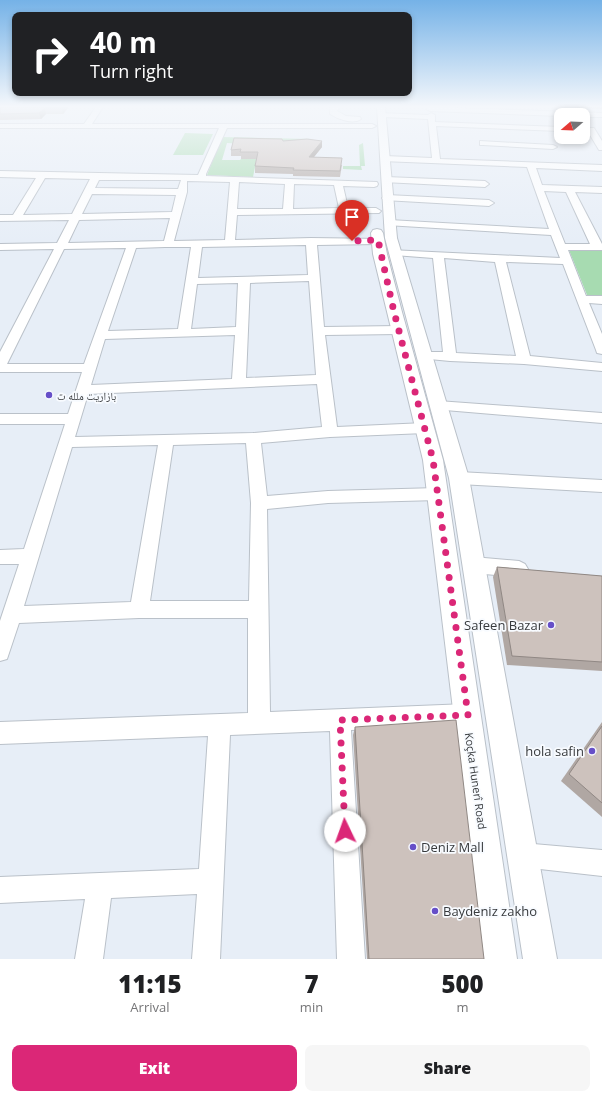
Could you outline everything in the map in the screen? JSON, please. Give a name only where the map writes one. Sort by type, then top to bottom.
[{"type":"main road","points":[[379,152],[384,206],[402,318],[424,355],[459,478],[540,959]]},
{"type":"main road","name":"Koçka Hunerî Road","points":[[402,318],[433,460],[500,959]]},
{"type":"street","points":[[202,178],[202,174],[212,152]]},
{"type":"street","points":[[435,152],[436,161]]},
{"type":"street","points":[[479,152],[483,155],[531,165]]},
{"type":"street","points":[[0,248],[311,241],[384,206],[483,155],[486,152]]},
{"type":"street","points":[[384,206],[436,161],[511,152]]},
{"type":"street","points":[[531,165],[547,152]]},
{"type":"street","points":[[564,152],[602,168]]},
{"type":"street","points":[[483,155],[491,210],[496,229]]},
{"type":"street","points":[[531,165],[538,188],[568,261],[581,299],[601,342]]},
{"type":"street","points":[[0,174],[202,178],[338,183],[384,206],[496,229],[555,232]]},
{"type":"street","points":[[16,218],[42,175]]},
{"type":"street","points":[[89,368],[0,366],[96,177]]},
{"type":"street","points":[[168,245],[186,178]]},
{"type":"street","points":[[230,243],[235,180]]},
{"type":"street","points":[[288,211],[290,182]]},
{"type":"street","points":[[338,183],[344,211]]},
{"type":"street","points":[[538,188],[602,190]]},
{"type":"street","points":[[562,246],[600,247],[569,189]]},
{"type":"street","points":[[89,191],[182,192]]},
{"type":"street","points":[[384,206],[438,255],[568,261]]},
{"type":"street","points":[[233,212],[344,211],[384,206],[491,210]]},
{"type":"street","points":[[0,218],[175,215]]},
{"type":"street","points":[[311,241],[322,379],[330,432]]},
{"type":"street","points":[[184,333],[193,281],[197,244]]},
{"type":"street","points":[[0,652],[89,368],[132,245]]},
{"type":"street","points":[[438,255],[450,357]]},
{"type":"street","points":[[500,259],[524,360]]},
{"type":"street","points":[[193,281],[314,278]]},
{"type":"street","points":[[240,382],[244,280]]},
{"type":"street","points":[[581,299],[602,300]]},
{"type":"street","points":[[318,331],[402,318]]},
{"type":"street","points":[[100,335],[242,331]]},
{"type":"street","points":[[424,355],[524,360],[602,367]]},
{"type":"street","points":[[83,390],[322,379]]},
{"type":"street","points":[[438,406],[602,418]]},
{"type":"street","points":[[0,419],[73,419]]},
{"type":"street","points":[[66,442],[253,438],[330,432],[425,428]]},
{"type":"street","points":[[253,438],[259,503],[259,723]]},
{"type":"street","points":[[139,610],[166,440]]},
{"type":"street","points":[[459,478],[602,486]]},
{"type":"street","points":[[259,503],[328,497],[438,494]]},
{"type":"street","points":[[0,557],[30,556]]},
{"type":"street","points":[[473,565],[534,571]]},
{"type":"street","points":[[12,615],[139,610],[258,608]]},
{"type":"street","points":[[0,732],[468,715]]},
{"type":"street","points":[[340,720],[351,959]]},
{"type":"street","points":[[206,959],[220,724]]},
{"type":"street","points":[[522,855],[602,863]]},
{"type":"street","points":[[0,890],[210,881]]},
{"type":"street","points":[[89,959],[100,886]]},
{"type":"green space","points":[[175,152],[205,152],[203,155],[173,155]]},
{"type":"green space","points":[[216,152],[224,152],[222,160],[281,159],[256,162],[253,177],[207,175]]},
{"type":"green space","points":[[359,152],[364,152],[365,166],[361,166],[362,170],[343,169],[343,166],[360,166]]},
{"type":"green space","points":[[569,250],[602,251],[602,296],[587,295]]},
{"type":"building","points":[[240,152],[313,152],[309,157],[342,158],[340,171],[293,170],[294,168],[255,166],[258,152]]},
{"type":"building","name":"Safeen Bazar","points":[[497,567],[602,576],[602,662],[512,656]]},
{"type":"building","name":"Deniz Mall","points":[[456,720],[484,959],[369,959],[355,727]]},
{"type":"building","name":"hola safin","points":[[602,726],[602,803],[569,774]]},
{"type":"place","name":"بازاريت ملله ت","points":[[49,395]]},
{"type":"place","name":"Safeen Bazar","points":[[551,625]]},
{"type":"place","name":"hola safin","points":[[592,751]]},
{"type":"place","name":"Deniz Mall","points":[[413,847]]},
{"type":"place","name":"Baydeniz zakho","points":[[435,911]]},
{"type":"route","points":[[345,831],[340,720],[468,715],[433,460],[394,312],[378,240],[352,241]]}]
